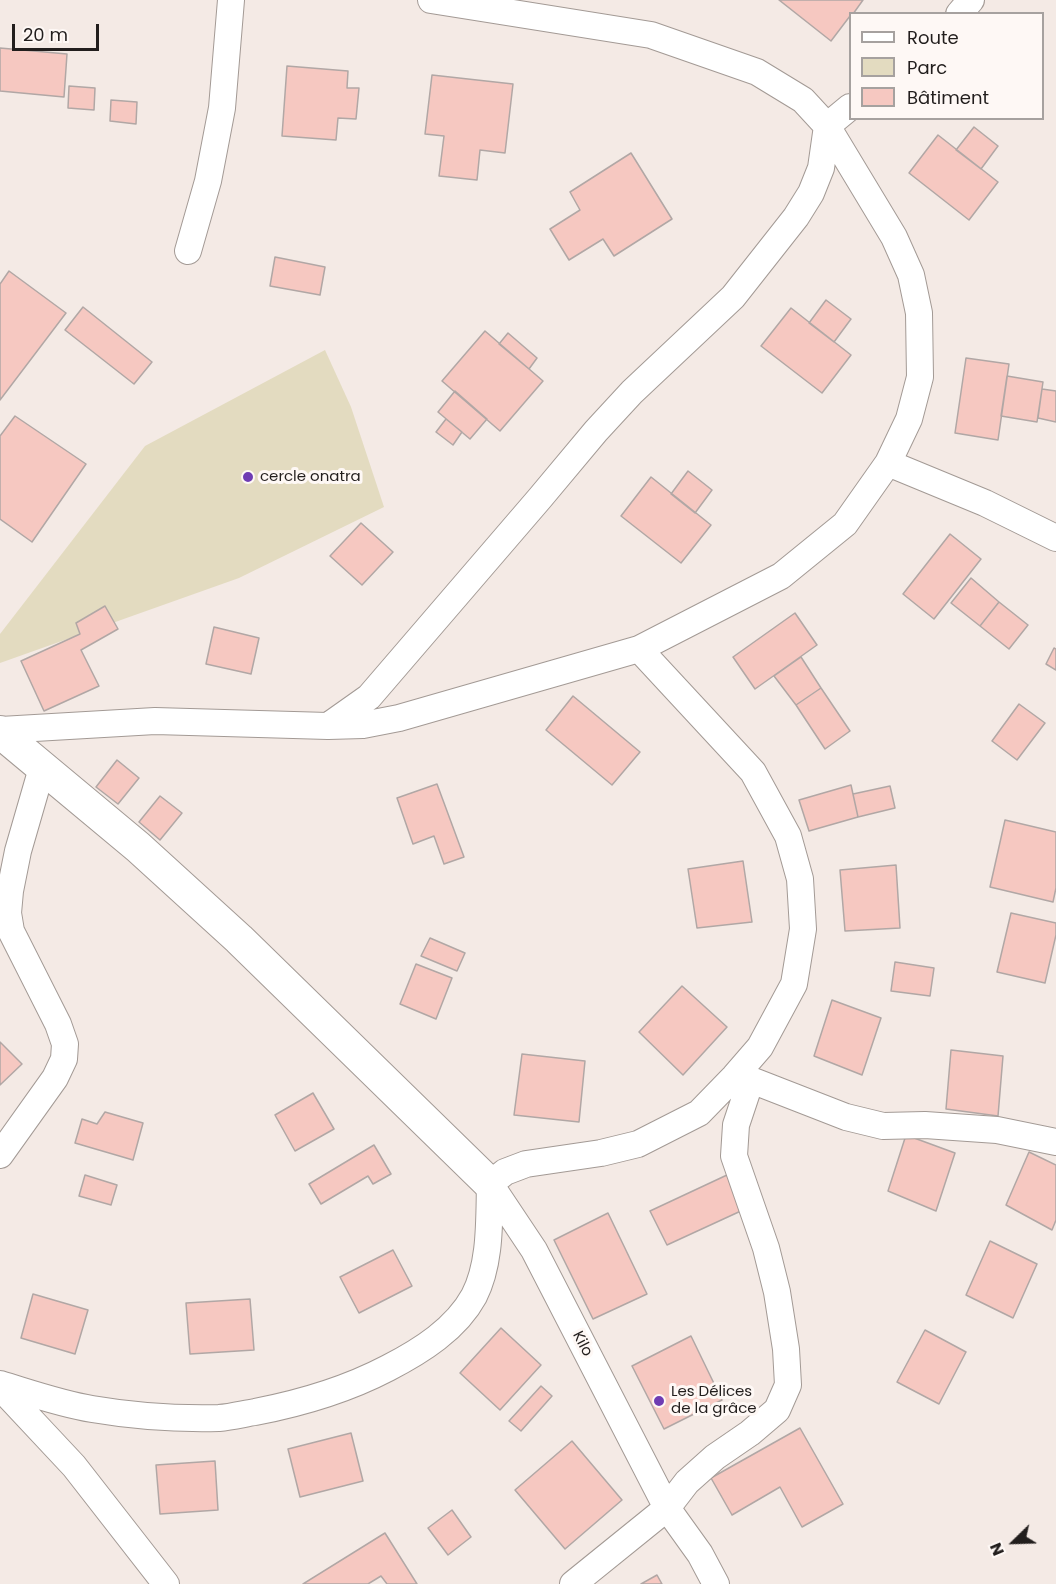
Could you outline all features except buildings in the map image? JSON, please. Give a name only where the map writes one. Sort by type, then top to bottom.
[{"type":"street","points":[[188,251],[208,181],[222,108],[231,0]]},
{"type":"street","points":[[0,731],[155,721],[363,725],[399,718],[639,649],[781,576],[845,524],[888,463],[909,419],[920,377],[919,313],[911,275],[894,237],[827,126],[803,100],[757,72],[651,35],[430,0]]},
{"type":"street","points":[[961,12],[971,0]]},
{"type":"street","points":[[328,726],[369,697],[596,431],[632,392],[734,297],[796,217],[811,193],[821,168],[827,126],[849,108]]},
{"type":"street","points":[[888,463],[985,503],[1056,538]]},
{"type":"street","points":[[573,1584],[667,1508],[687,1482],[715,1457],[750,1433],[777,1410],[788,1384],[786,1348],[777,1292],[766,1248],[734,1156],[743,1078],[794,984],[803,929],[800,879],[788,836],[753,772],[639,649]]},
{"type":"street","points":[[0,731],[138,847],[239,939],[490,1184],[489,1234],[482,1270],[475,1293],[461,1316],[434,1340],[403,1361],[365,1381],[325,1396],[221,1418],[151,1416],[92,1409],[0,1386]]},
{"type":"street","points":[[0,1155],[55,1078],[64,1059],[66,1044],[11,931],[8,913],[18,851],[42,768]]},
{"type":"street","points":[[743,1078],[846,1117],[883,1126],[925,1125],[997,1130],[1056,1142]]},
{"type":"street","points":[[490,1184],[505,1172],[526,1164],[601,1153],[638,1144],[699,1113],[743,1078]]},
{"type":"street","name":"Kilo","points":[[490,1184],[534,1250],[667,1508],[700,1554],[716,1584]]},
{"type":"street","points":[[0,1386],[74,1466],[166,1584]]},
{"type":"green space","name":"cercle onatra","points":[[325,350],[351,407],[384,507],[239,578],[0,663],[0,634],[145,446]]},
{"type":"place","name":"cercle onatra","points":[[248,477]]},
{"type":"place","name":"Les Délices de la grâce","points":[[659,1401]]}]
